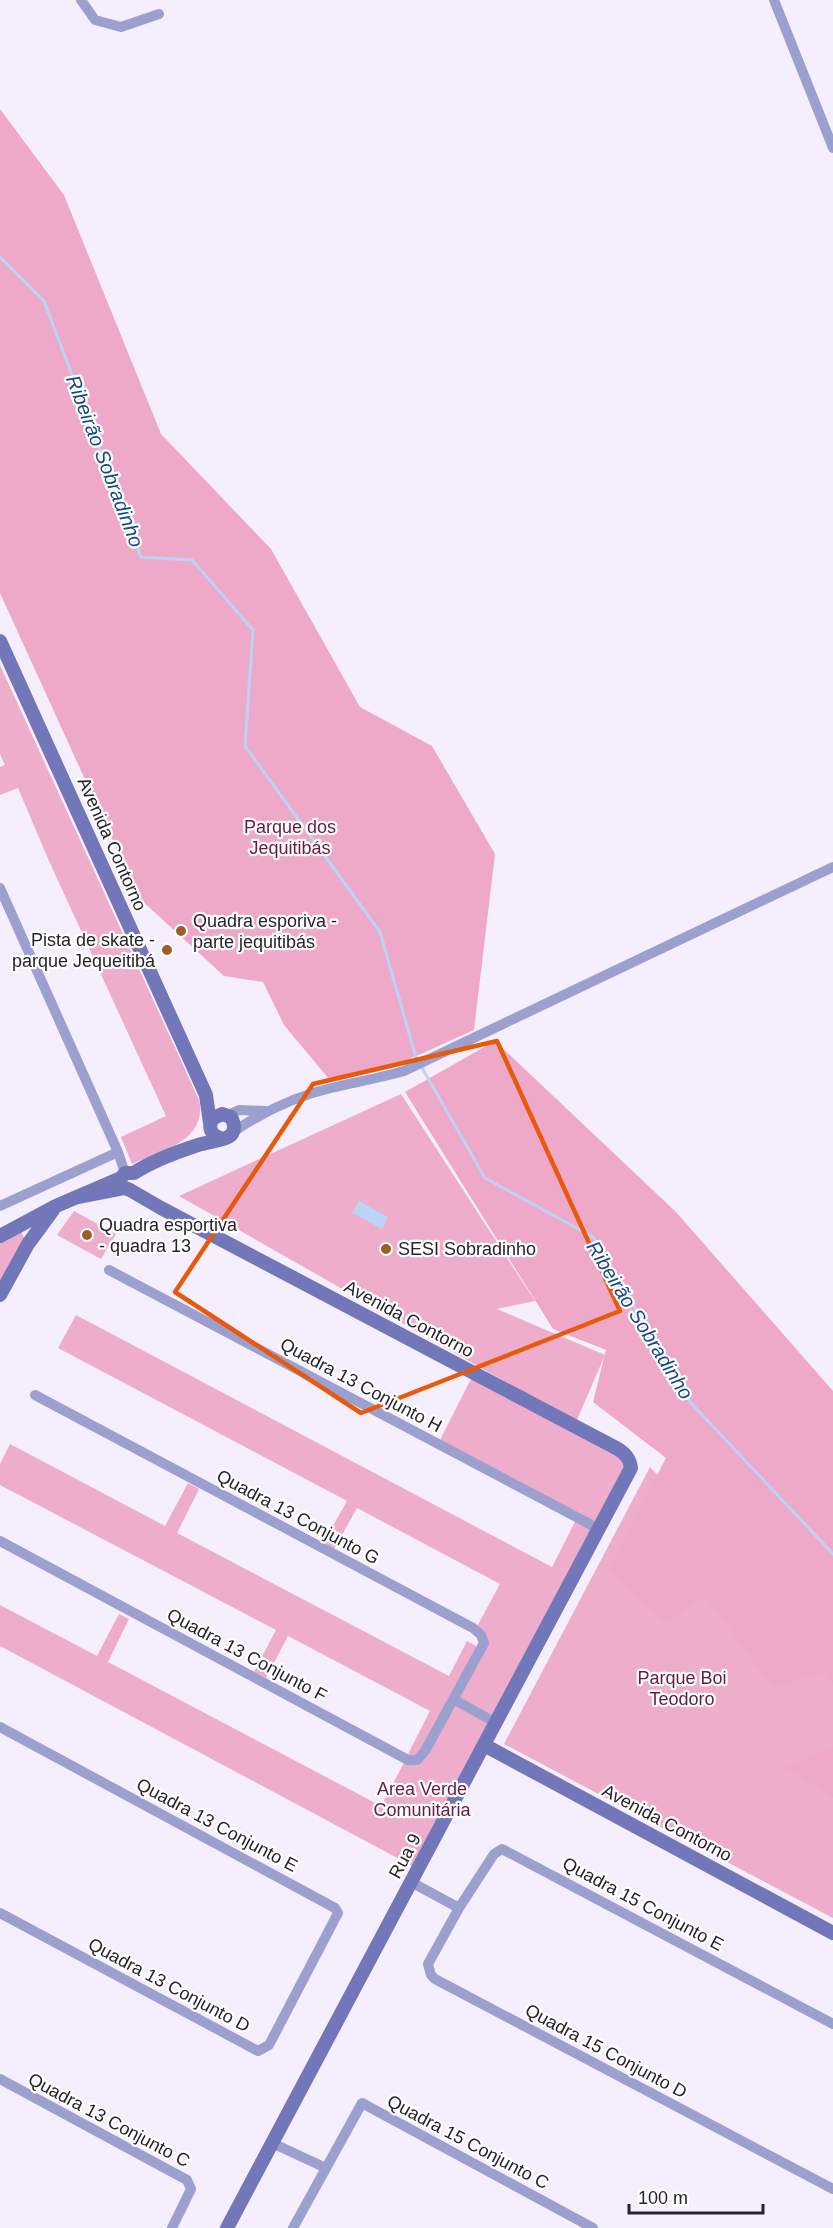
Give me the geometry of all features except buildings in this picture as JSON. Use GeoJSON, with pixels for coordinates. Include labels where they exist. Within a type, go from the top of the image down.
{"type":"FeatureCollection","features":[{"type":"Feature","properties":{"kind":"street"},"geometry":{"type":"LineString","coordinates":[[81,0],[95,20],[121,27],[159,14]]}},
{"type":"Feature","properties":{"kind":"street"},"geometry":{"type":"LineString","coordinates":[[774,0],[833,148]]}},
{"type":"Feature","properties":{"kind":"street","name":"Avenida Contorno"},"geometry":{"type":"LineString","coordinates":[[0,641],[206,1095],[210,1125]]}},
{"type":"Feature","properties":{"kind":"street"},"geometry":{"type":"LineString","coordinates":[[6,1232],[56,1206],[130,1181],[174,1154],[230,1133],[267,1111],[330,1088],[380,1079],[404,1071],[833,867]]}},
{"type":"Feature","properties":{"kind":"street"},"geometry":{"type":"LineString","coordinates":[[0,888],[130,1181]]}},
{"type":"Feature","properties":{"kind":"street","name":"Avenida Contorno"},"geometry":{"type":"LineString","coordinates":[[206,1095],[227,1115]]}},
{"type":"Feature","properties":{"kind":"street"},"geometry":{"type":"LineString","coordinates":[[195,1145],[214,1116],[227,1115],[239,1110],[267,1111]]}},
{"type":"Feature","properties":{"kind":"street"},"geometry":{"type":"LineString","coordinates":[[227,1115],[234,1124],[230,1133]]}},
{"type":"Feature","properties":{"kind":"street"},"geometry":{"type":"LineString","coordinates":[[210,1125],[213,1135],[230,1133]]}},
{"type":"Feature","properties":{"kind":"street"},"geometry":{"type":"LineString","coordinates":[[0,1206],[118,1152]]}},
{"type":"Feature","properties":{"kind":"street","name":"Avenida Contorno"},"geometry":{"type":"LineString","coordinates":[[130,1181],[160,1208],[618,1449],[631,1462],[631,1468]]}},
{"type":"Feature","properties":{"kind":"street"},"geometry":{"type":"LineString","coordinates":[[0,1295],[28,1244],[56,1206]]}},
{"type":"Feature","properties":{"kind":"street"},"geometry":{"type":"LineString","coordinates":[[6,1232],[21,1232],[28,1244]]}},
{"type":"Feature","properties":{"kind":"street","name":"Quadra 13 Conjunto H"},"geometry":{"type":"LineString","coordinates":[[109,1270],[599,1530]]}},
{"type":"Feature","properties":{"kind":"street","name":"Quadra 13 Conjunto G"},"geometry":{"type":"LineString","coordinates":[[35,1395],[475,1630],[481,1635],[484,1643],[454,1700]]}},
{"type":"Feature","properties":{"kind":"street","name":"Rua 9"},"geometry":{"type":"LineString","coordinates":[[227,2228],[631,1468]]}},
{"type":"Feature","properties":{"kind":"street","name":"Quadra 13 Conjunto F"},"geometry":{"type":"LineString","coordinates":[[0,1541],[408,1760],[417,1760],[425,1751],[454,1700]]}},
{"type":"Feature","properties":{"kind":"street"},"geometry":{"type":"LineString","coordinates":[[454,1700],[496,1723]]}},
{"type":"Feature","properties":{"kind":"street","name":"Quadra 13 Conjunto E"},"geometry":{"type":"LineString","coordinates":[[0,1726],[335,1908],[338,1913],[337,1917],[298,1992]]}},
{"type":"Feature","properties":{"kind":"street","name":"Avenida Contorno"},"geometry":{"type":"LineString","coordinates":[[484,1745],[833,1933]]}},
{"type":"Feature","properties":{"kind":"street","name":"Quadra 15 Conjunto E"},"geometry":{"type":"LineString","coordinates":[[459,1908],[494,1854],[498,1850],[505,1849],[833,2024]]}},
{"type":"Feature","properties":{"kind":"street"},"geometry":{"type":"LineString","coordinates":[[411,1882],[459,1908]]}},
{"type":"Feature","properties":{"kind":"street","name":"Quadra 15 Conjunto D"},"geometry":{"type":"LineString","coordinates":[[459,1908],[430,1959],[429,1970],[435,1979],[833,2189]]}},
{"type":"Feature","properties":{"kind":"street","name":"Quadra 13 Conjunto D"},"geometry":{"type":"LineString","coordinates":[[0,1913],[258,2051],[269,2045],[298,1992]]}},
{"type":"Feature","properties":{"kind":"street","name":"Quadra 13 Conjunto C"},"geometry":{"type":"LineString","coordinates":[[0,2079],[187,2180],[191,2189],[172,2228]]}},
{"type":"Feature","properties":{"kind":"street","name":"Quadra 15 Conjunto C"},"geometry":{"type":"LineString","coordinates":[[326,2169],[362,2103],[593,2228]]}},
{"type":"Feature","properties":{"kind":"street"},"geometry":{"type":"LineString","coordinates":[[272,2143],[326,2169],[292,2228]]}},
{"type":"Feature","properties":{"kind":"highlighted area"},"geometry":{"type":"Polygon","coordinates":[[[497,1041],[620,1311],[361,1413],[175,1292],[313,1084],[497,1041]]]}},
{"type":"Feature","properties":{"kind":"green space","name":"Parque dos Jequitibás"},"geometry":{"type":"Polygon","coordinates":[[[0,109],[64,195],[161,434],[271,549],[360,707],[432,746],[495,854],[474,1030],[394,1066],[329,1079],[284,1025],[263,982],[224,976],[139,898],[0,593],[0,109]]]}},
{"type":"Feature","properties":{"kind":"green space"},"geometry":{"type":"Polygon","coordinates":[[[0,665],[199,1100],[200,1114],[189,1135],[168,1149],[132,1164],[121,1137],[166,1116],[18,788],[0,795],[0,767],[5,765],[0,754],[0,665]]]}},
{"type":"Feature","properties":{"kind":"green space"},"geometry":{"type":"Polygon","coordinates":[[[495,1041],[676,1212],[833,1391],[833,1686],[824,1672],[773,1688],[706,1597],[665,1623],[608,1570],[666,1458],[593,1402],[606,1350],[553,1329],[405,1092],[495,1041]]]}},
{"type":"Feature","properties":{"kind":"green space","name":"SESI Sobradinho"},"geometry":{"type":"Polygon","coordinates":[[[401,1094],[535,1301],[497,1309],[605,1355],[576,1422],[179,1196],[401,1094]]]}},
{"type":"Feature","properties":{"kind":"green space","name":"Quadra esportiva - quadra 13"},"geometry":{"type":"Polygon","coordinates":[[[74,1211],[116,1234],[101,1259],[57,1235],[74,1211]]]}},
{"type":"Feature","properties":{"kind":"green space"},"geometry":{"type":"Polygon","coordinates":[[[21,1232],[28,1244],[0,1295],[0,1236],[21,1232]]]}},
{"type":"Feature","properties":{"kind":"green space","name":"Area Verde Comunitária"},"geometry":{"type":"Polygon","coordinates":[[[76,1315],[552,1567],[577,1518],[438,1444],[474,1373],[631,1462],[418,1869],[0,1646],[0,1605],[97,1656],[119,1614],[129,1619],[108,1662],[381,1806],[406,1759],[416,1759],[408,1754],[430,1711],[288,1636],[266,1678],[254,1672],[276,1630],[0,1485],[0,1464],[10,1444],[165,1526],[188,1483],[199,1489],[177,1533],[449,1676],[467,1641],[481,1649],[475,1630],[500,1584],[357,1508],[332,1553],[321,1547],[347,1501],[58,1348],[76,1315]]]}},
{"type":"Feature","properties":{"kind":"green space","name":"Parque Boi Teodoro"},"geometry":{"type":"Polygon","coordinates":[[[650,1467],[833,1658],[833,1918],[504,1744],[650,1467]]]}},
{"type":"Feature","properties":{"kind":"green space"},"geometry":{"type":"Polygon","coordinates":[[[833,1748],[833,1798],[785,1767],[833,1748]]]}},
{"type":"Feature","properties":{"kind":"water"},"geometry":{"type":"Polygon","coordinates":[[[359,1201],[388,1217],[382,1229],[352,1213],[359,1201]]]}},
{"type":"Feature","properties":{"kind":"waterway","name":"Ribeirão Sobradinho"},"geometry":{"type":"LineString","coordinates":[[0,257],[44,301],[141,557],[192,560],[253,630],[245,746],[380,932],[417,1061]]}},
{"type":"Feature","properties":{"kind":"waterway","name":"Ribeirão Sobradinho"},"geometry":{"type":"LineString","coordinates":[[421,1066],[485,1178],[593,1237],[691,1403],[833,1554]]}},
{"type":"Feature","properties":{"kind":"place","name":"Quadra esporiva - parte jequitibás"},"geometry":{"type":"Point","coordinates":[181,931]}},
{"type":"Feature","properties":{"kind":"place","name":"Pista de skate - parque Jequeitibá"},"geometry":{"type":"Point","coordinates":[167,950]}},
{"type":"Feature","properties":{"kind":"place","name":"Quadra esportiva - quadra 13"},"geometry":{"type":"Point","coordinates":[87,1235]}},
{"type":"Feature","properties":{"kind":"place","name":"SESI Sobradinho"},"geometry":{"type":"Point","coordinates":[386,1249]}}]}
